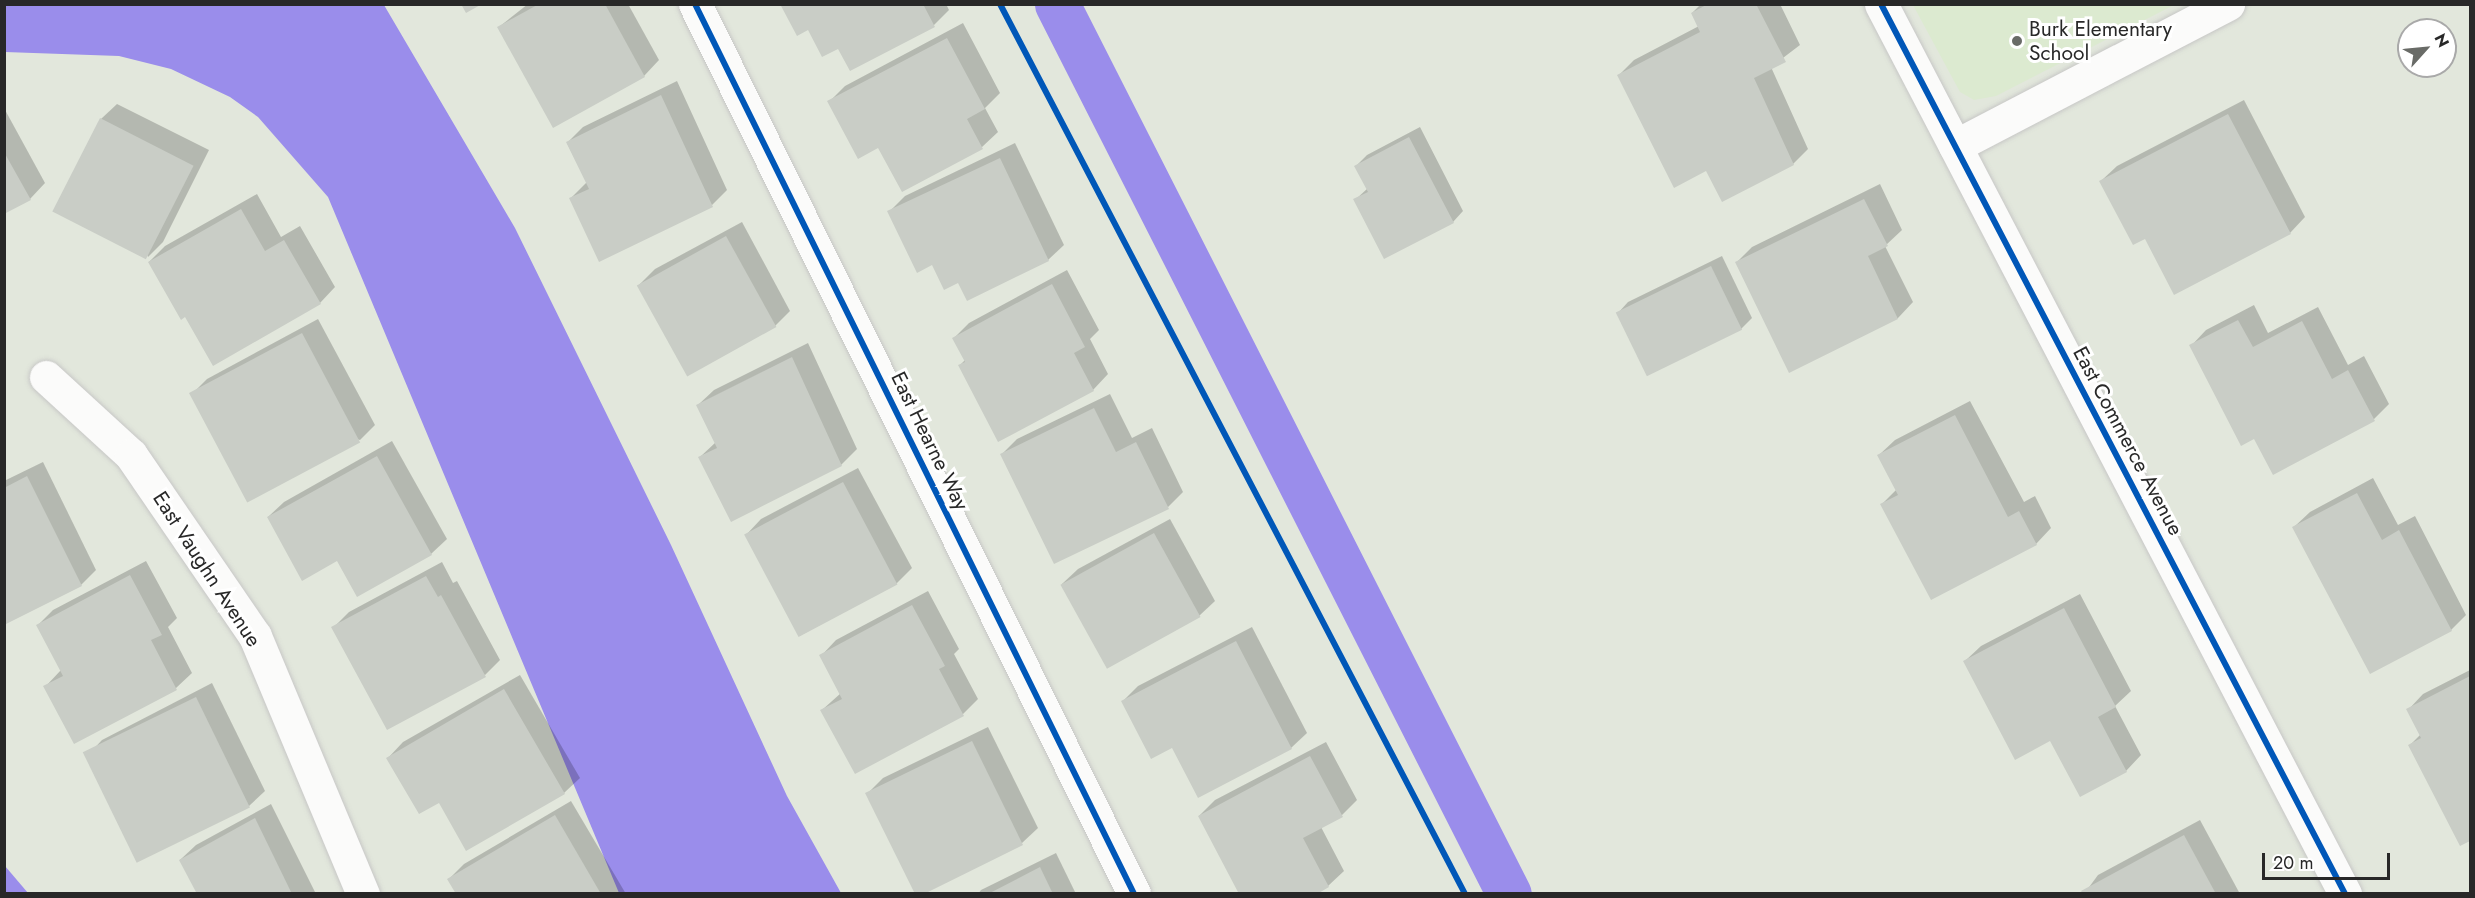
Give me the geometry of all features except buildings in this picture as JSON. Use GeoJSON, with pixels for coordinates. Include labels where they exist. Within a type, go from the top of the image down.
{"type":"FeatureCollection","features":[{"type":"Feature","properties":{"kind":"street","name":"East Hearne Way"},"geometry":{"type":"LineString","coordinates":[[695,4],[1134,894]]}},
{"type":"Feature","properties":{"kind":"street","name":"East Commerce Avenue"},"geometry":{"type":"LineString","coordinates":[[1881,4],[2345,894]]}},
{"type":"Feature","properties":{"kind":"street"},"geometry":{"type":"LineString","coordinates":[[1955,146],[2228,4]]}},
{"type":"Feature","properties":{"kind":"street","name":"East Vaughn Avenue"},"geometry":{"type":"LineString","coordinates":[[46,377],[131,455],[255,636],[363,894]]}},
{"type":"Feature","properties":{"kind":"shaded area"},"geometry":{"type":"Polygon","coordinates":[[[4,5],[384,5],[515,228],[671,545],[787,796],[841,893],[619,893],[328,197],[258,117],[230,97],[171,69],[119,56],[5,52],[4,5]]]}},
{"type":"Feature","properties":{"kind":"shaded area","name":"Burk Elementary School"},"geometry":{"type":"Polygon","coordinates":[[[1913,5],[2174,5],[1996,96],[1974,100],[1960,92],[1913,5]]]}},
{"type":"Feature","properties":{"kind":"shaded area"},"geometry":{"type":"Polygon","coordinates":[[[5,866],[28,893],[5,893],[5,866]]]}},
{"type":"Feature","properties":{"kind":"waterway"},"geometry":{"type":"LineString","coordinates":[[1057,4],[1509,894]]}},
{"type":"Feature","properties":{"kind":"cycle path"},"geometry":{"type":"LineString","coordinates":[[695,4],[1134,894]]}},
{"type":"Feature","properties":{"kind":"cycle path"},"geometry":{"type":"LineString","coordinates":[[1000,4],[1465,894]]}},
{"type":"Feature","properties":{"kind":"cycle path"},"geometry":{"type":"LineString","coordinates":[[1881,4],[2345,894]]}},
{"type":"Feature","properties":{"kind":"place","name":"Burk Elementary School"},"geometry":{"type":"Point","coordinates":[2017,41]}}]}
